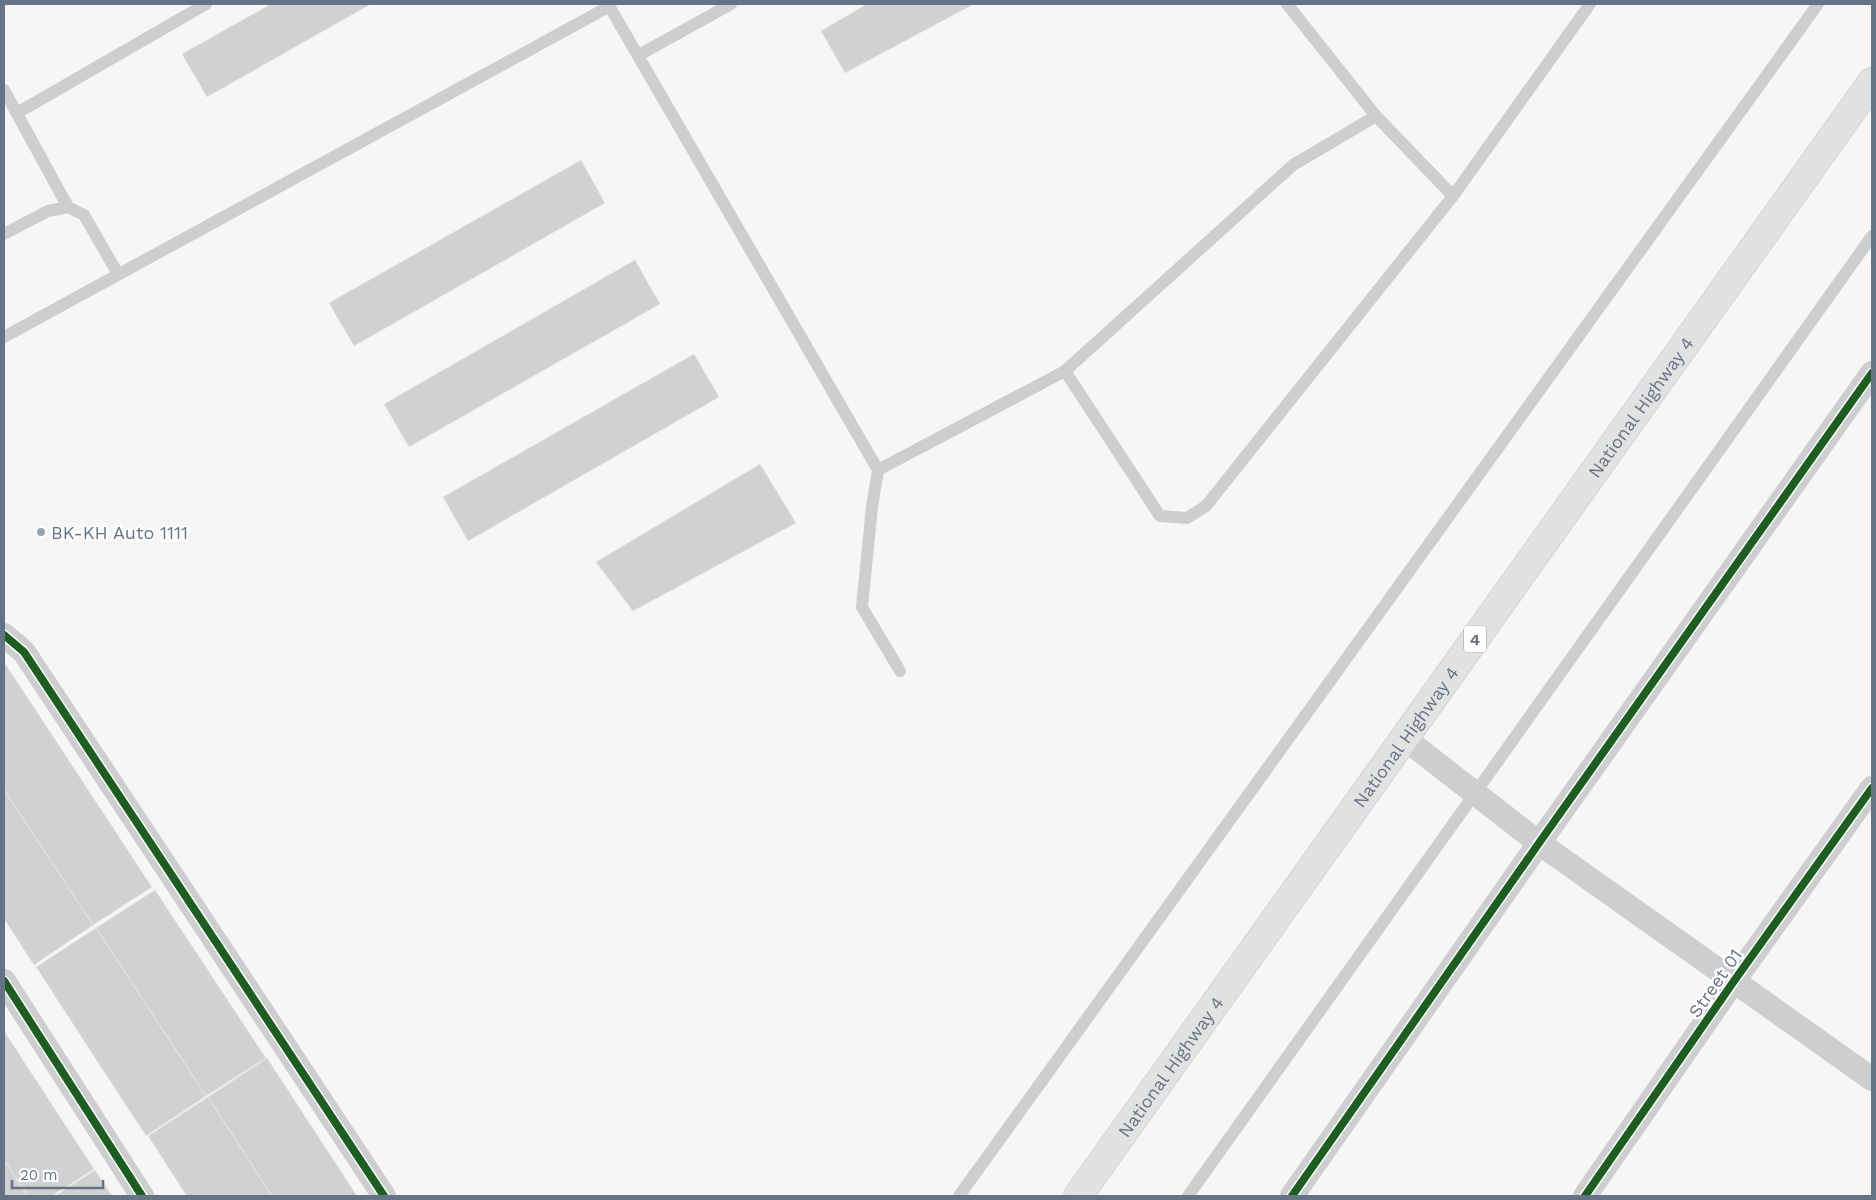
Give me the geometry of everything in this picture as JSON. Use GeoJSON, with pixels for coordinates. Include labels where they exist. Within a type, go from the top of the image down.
{"type":"FeatureCollection","features":[{"type":"Feature","properties":{"kind":"highway","name":"National Highway 4"},"geometry":{"type":"LineString","coordinates":[[1078,1196],[1872,82]]}},
{"type":"Feature","properties":{"kind":"street"},"geometry":{"type":"LineString","coordinates":[[1292,1196],[1872,373]]}},
{"type":"Feature","properties":{"kind":"street"},"geometry":{"type":"LineString","coordinates":[[4,635],[24,652],[384,1196]]}},
{"type":"Feature","properties":{"kind":"street"},"geometry":{"type":"LineString","coordinates":[[1404,738],[1539,843],[1872,1079]]}},
{"type":"Feature","properties":{"kind":"street","name":"Street 01"},"geometry":{"type":"LineString","coordinates":[[1585,1196],[1872,788]]}},
{"type":"Feature","properties":{"kind":"street"},"geometry":{"type":"LineString","coordinates":[[4,981],[142,1196]]}},
{"type":"Feature","properties":{"kind":"lane"},"geometry":{"type":"LineString","coordinates":[[16,113],[206,4]]}},
{"type":"Feature","properties":{"kind":"lane"},"geometry":{"type":"LineString","coordinates":[[639,55],[731,4]]}},
{"type":"Feature","properties":{"kind":"lane"},"geometry":{"type":"LineString","coordinates":[[1287,4],[1376,116],[1453,196]]}},
{"type":"Feature","properties":{"kind":"lane"},"geometry":{"type":"LineString","coordinates":[[1065,370],[1160,516],[1187,518],[1206,506],[1453,196],[1590,4]]}},
{"type":"Feature","properties":{"kind":"lane"},"geometry":{"type":"LineString","coordinates":[[959,1196],[1818,4]]}},
{"type":"Feature","properties":{"kind":"lane"},"geometry":{"type":"LineString","coordinates":[[4,336],[609,5],[878,470],[872,507],[862,607],[900,671]]}},
{"type":"Feature","properties":{"kind":"lane"},"geometry":{"type":"LineString","coordinates":[[4,90],[68,206],[84,215],[118,274]]}},
{"type":"Feature","properties":{"kind":"lane"},"geometry":{"type":"LineString","coordinates":[[878,470],[1065,370],[1293,164],[1376,116]]}},
{"type":"Feature","properties":{"kind":"lane"},"geometry":{"type":"LineString","coordinates":[[4,234],[48,211],[68,206]]}},
{"type":"Feature","properties":{"kind":"lane"},"geometry":{"type":"LineString","coordinates":[[1188,1196],[1872,236]]}},
{"type":"Feature","properties":{"kind":"building"},"geometry":{"type":"Polygon","coordinates":[[[271,4],[371,4],[207,97],[182,54],[271,4]]]}},
{"type":"Feature","properties":{"kind":"building"},"geometry":{"type":"Polygon","coordinates":[[[867,4],[974,4],[845,73],[821,31],[867,4]]]}},
{"type":"Feature","properties":{"kind":"building"},"geometry":{"type":"Polygon","coordinates":[[[581,160],[605,203],[354,346],[329,303],[581,160]]]}},
{"type":"Feature","properties":{"kind":"building"},"geometry":{"type":"Polygon","coordinates":[[[635,260],[660,304],[409,447],[384,404],[635,260]]]}},
{"type":"Feature","properties":{"kind":"building"},"geometry":{"type":"Polygon","coordinates":[[[694,354],[719,397],[468,541],[443,497],[694,354]]]}},
{"type":"Feature","properties":{"kind":"building"},"geometry":{"type":"Polygon","coordinates":[[[760,464],[796,523],[633,611],[596,562],[760,464]]]}},
{"type":"Feature","properties":{"kind":"building"},"geometry":{"type":"Polygon","coordinates":[[[4,662],[152,887],[93,925],[4,790],[4,662]]]}},
{"type":"Feature","properties":{"kind":"building"},"geometry":{"type":"Polygon","coordinates":[[[4,790],[93,925],[34,965],[4,919],[4,790]]]}},
{"type":"Feature","properties":{"kind":"building"},"geometry":{"type":"Polygon","coordinates":[[[155,890],[266,1058],[206,1096],[96,928],[155,890]]]}},
{"type":"Feature","properties":{"kind":"building"},"geometry":{"type":"Polygon","coordinates":[[[96,928],[206,1096],[146,1136],[36,967],[96,928]]]}},
{"type":"Feature","properties":{"kind":"building"},"geometry":{"type":"Polygon","coordinates":[[[4,1031],[94,1169],[52,1196],[28,1196],[4,1160],[4,1031]]]}},
{"type":"Feature","properties":{"kind":"building"},"geometry":{"type":"Polygon","coordinates":[[[267,1058],[357,1196],[272,1196],[208,1097],[267,1058]]]}},
{"type":"Feature","properties":{"kind":"building"},"geometry":{"type":"Polygon","coordinates":[[[208,1097],[272,1196],[187,1196],[148,1136],[208,1097]]]}},
{"type":"Feature","properties":{"kind":"building"},"geometry":{"type":"Polygon","coordinates":[[[4,1160],[28,1196],[4,1196],[4,1160]]]}},
{"type":"Feature","properties":{"kind":"building"},"geometry":{"type":"Polygon","coordinates":[[[95,1170],[112,1196],[55,1196],[95,1170]]]}},
{"type":"Feature","properties":{"kind":"cycle path"},"geometry":{"type":"LineString","coordinates":[[1292,1196],[1872,373]]}},
{"type":"Feature","properties":{"kind":"cycle path"},"geometry":{"type":"LineString","coordinates":[[4,635],[24,652],[384,1196]]}},
{"type":"Feature","properties":{"kind":"cycle path"},"geometry":{"type":"LineString","coordinates":[[1585,1196],[1734,981],[1872,788]]}},
{"type":"Feature","properties":{"kind":"cycle path"},"geometry":{"type":"LineString","coordinates":[[4,981],[142,1196]]}},
{"type":"Feature","properties":{"kind":"place","name":"BK-KH Auto 1111"},"geometry":{"type":"Point","coordinates":[41,532]}}]}
